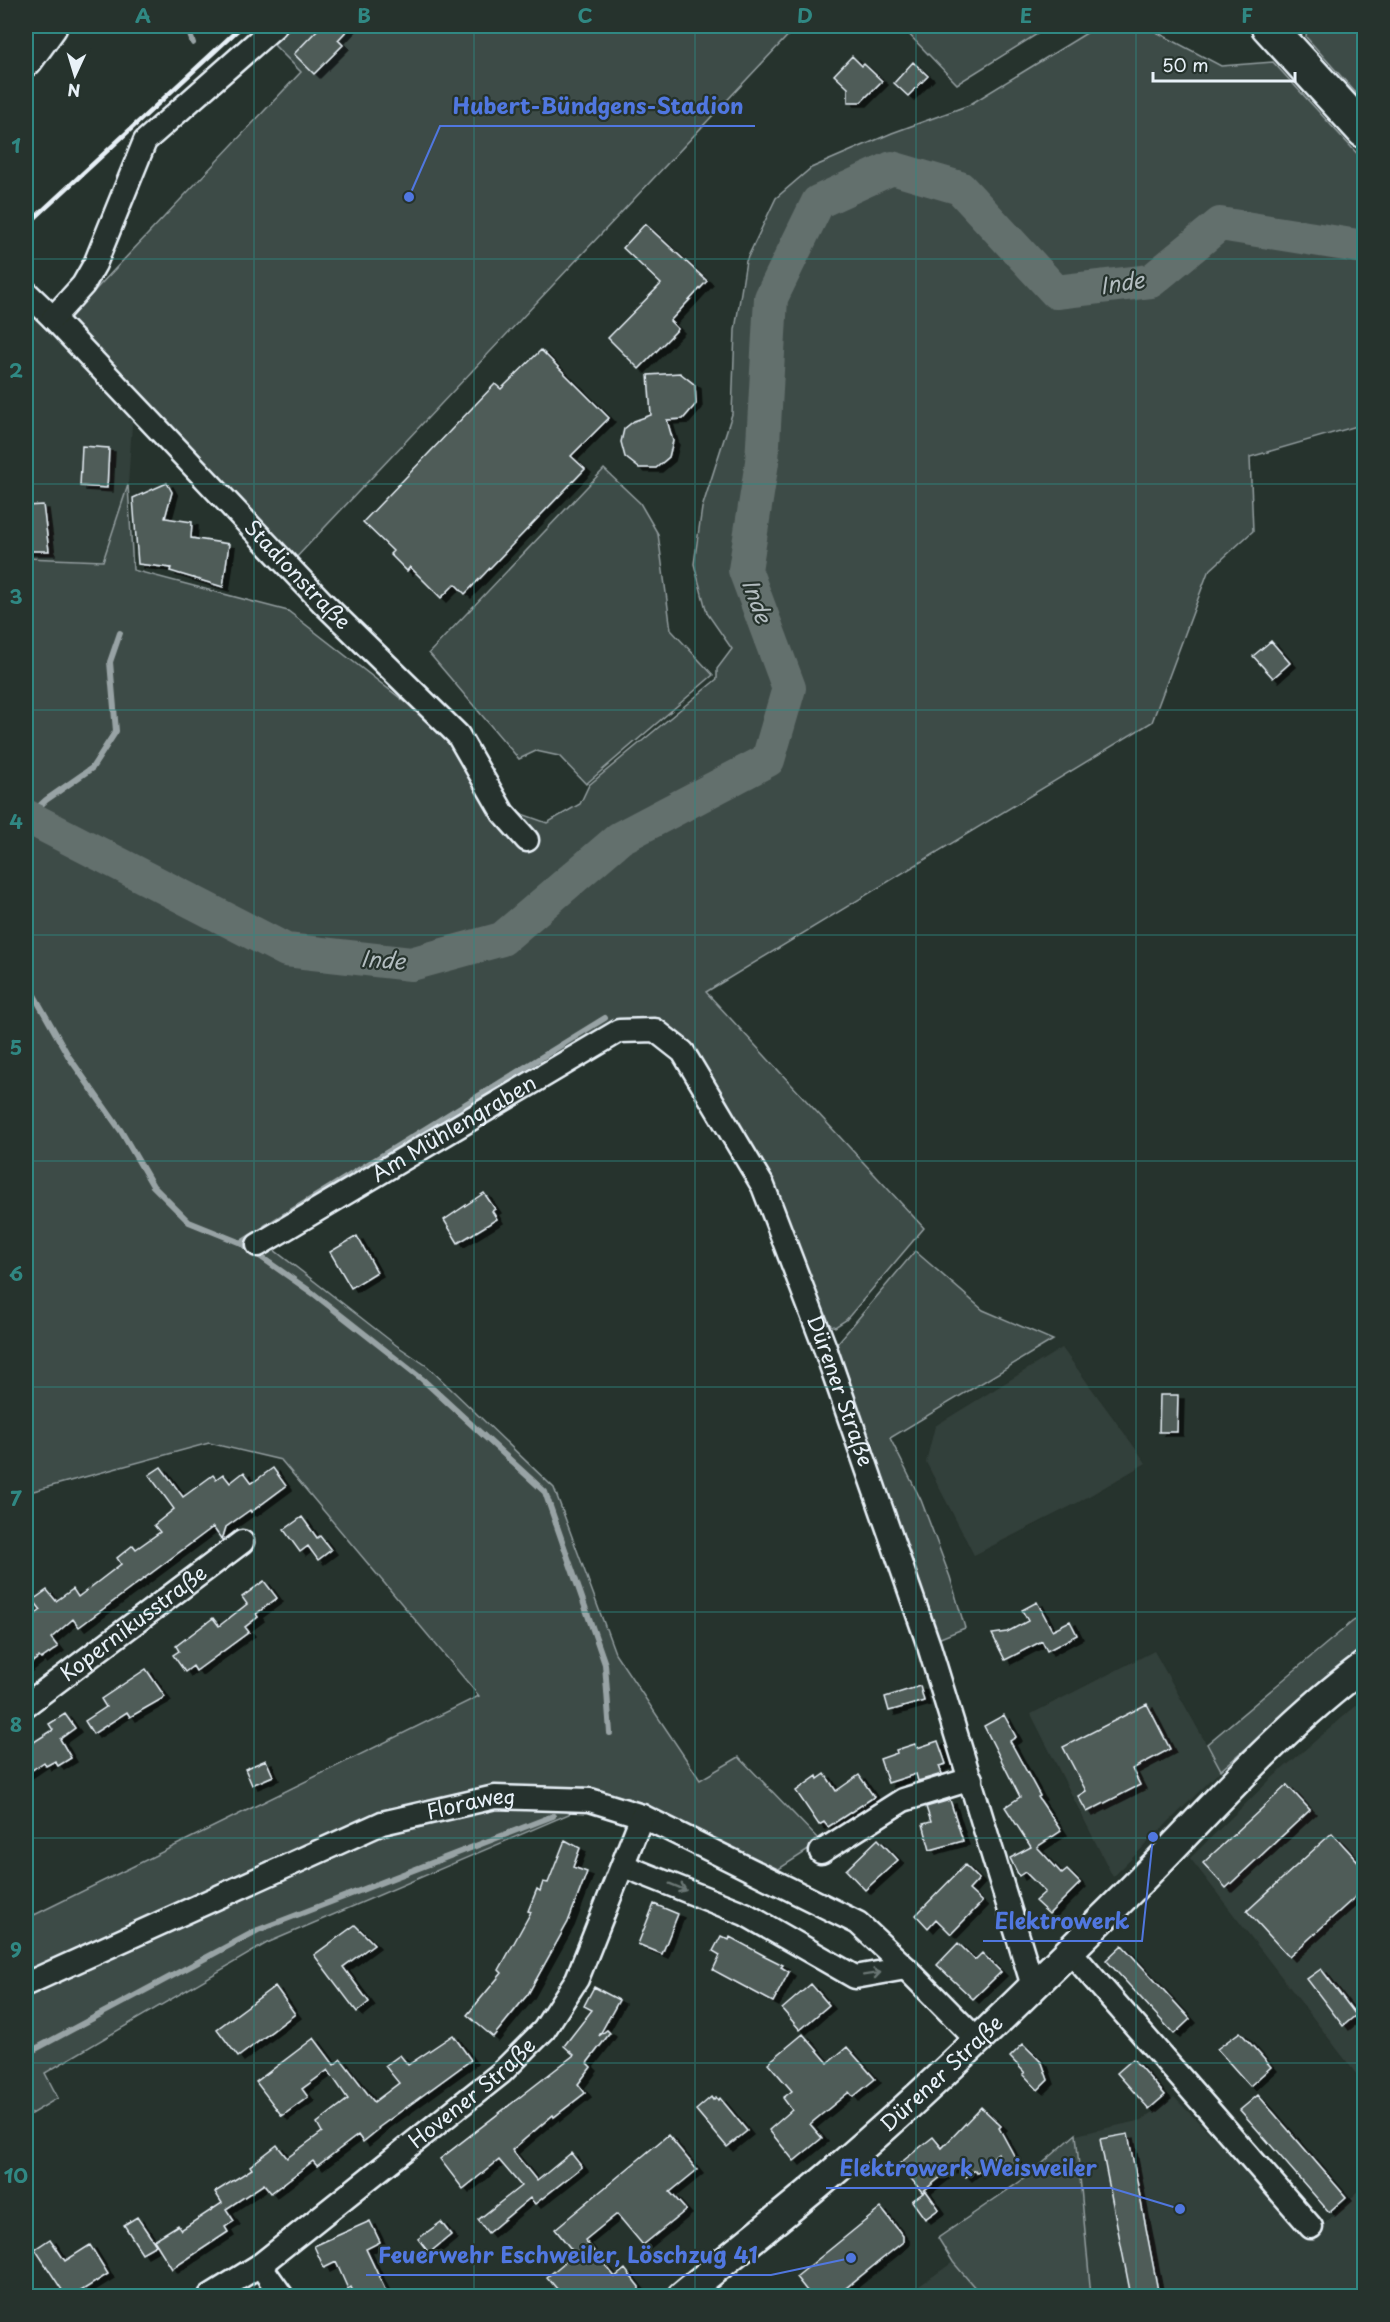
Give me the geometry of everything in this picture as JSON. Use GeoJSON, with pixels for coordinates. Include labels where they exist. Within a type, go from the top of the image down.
{"type":"FeatureCollection","features":[{"type":"Feature","properties":{"kind":"main road"},"geometry":{"type":"LineString","coordinates":[[26,59],[50,26]]}},
{"type":"Feature","properties":{"kind":"main road"},"geometry":{"type":"LineString","coordinates":[[1268,26],[1365,131]]}},
{"type":"Feature","properties":{"kind":"street"},"geometry":{"type":"LineString","coordinates":[[53,318],[83,285],[95,264],[122,194],[146,141],[275,26]]}},
{"type":"Feature","properties":{"kind":"street","name":"Stadionstraße"},"geometry":{"type":"LineString","coordinates":[[26,292],[324,603],[459,735],[503,813],[527,840]]}},
{"type":"Feature","properties":{"kind":"street","name":"Am Mühlengraben"},"geometry":{"type":"LineString","coordinates":[[258,1245],[619,1031],[655,1030]]}},
{"type":"Feature","properties":{"kind":"street","name":"Dürener Straße"},"geometry":{"type":"LineString","coordinates":[[655,1030],[683,1052],[763,1186],[825,1348],[929,1646],[1034,1986]]}},
{"type":"Feature","properties":{"kind":"street","name":"Kopernikusstraße"},"geometry":{"type":"LineString","coordinates":[[26,1705],[242,1542]]}},
{"type":"Feature","properties":{"kind":"street","name":"Dürener Straße"},"geometry":{"type":"LineString","coordinates":[[682,2296],[837,2169],[977,2040],[1119,1902],[1285,1734],[1340,1684],[1365,1666]]}},
{"type":"Feature","properties":{"kind":"street"},"geometry":{"type":"LineString","coordinates":[[821,1852],[903,1800],[971,1779]]}},
{"type":"Feature","properties":{"kind":"street","name":"Floraweg"},"geometry":{"type":"LineString","coordinates":[[26,1984],[382,1823],[495,1797],[591,1800],[642,1816],[858,1923],[977,2040]]}},
{"type":"Feature","properties":{"kind":"street","name":"Hovener Straße"},"geometry":{"type":"LineString","coordinates":[[210,2296],[260,2265],[501,2073],[544,2030],[577,1979],[624,1866],[642,1816]]}},
{"type":"Feature","properties":{"kind":"street"},"geometry":{"type":"LineString","coordinates":[[624,1866],[745,1914],[855,1977],[906,1968]]}},
{"type":"Feature","properties":{"kind":"street"},"geometry":{"type":"LineString","coordinates":[[1069,1950],[1311,2227]]}},
{"type":"Feature","properties":{"kind":"street"},"geometry":{"type":"LineString","coordinates":[[260,2265],[282,2296]]}},
{"type":"Feature","properties":{"kind":"shaded area"},"geometry":{"type":"Polygon","coordinates":[[[293,26],[797,26],[294,560],[64,323],[301,72],[272,43],[293,26]]]}},
{"type":"Feature","properties":{"kind":"shaded area"},"geometry":{"type":"Polygon","coordinates":[[[901,26],[1050,26],[957,84],[901,26]]]}},
{"type":"Feature","properties":{"kind":"shaded area"},"geometry":{"type":"Polygon","coordinates":[[[1098,26],[1145,26],[1221,66],[1273,62],[1364,161],[1364,424],[1250,457],[1253,531],[1208,572],[1152,722],[706,992],[924,1228],[846,1320],[835,1327],[819,1320],[685,1049],[618,1026],[269,1246],[396,1345],[427,1366],[554,1488],[615,1653],[700,1780],[739,1757],[821,1842],[771,1874],[649,1810],[584,1787],[569,1814],[267,1943],[45,2073],[58,2098],[26,2117],[26,1919],[479,1696],[281,1460],[209,1443],[26,1493],[26,558],[103,561],[128,485],[133,570],[288,611],[454,740],[502,824],[522,814],[547,823],[580,804],[589,785],[717,679],[717,669],[732,649],[707,613],[694,564],[702,508],[732,414],[735,330],[746,261],[776,198],[811,168],[892,133],[969,105],[1098,26]]]}},
{"type":"Feature","properties":{"kind":"shaded area"},"geometry":{"type":"Polygon","coordinates":[[[1307,26],[1364,26],[1364,102],[1306,37],[1307,26]]]}},
{"type":"Feature","properties":{"kind":"shaded area"},"geometry":{"type":"Polygon","coordinates":[[[26,311],[133,410],[128,485],[103,561],[26,558],[26,311]]]}},
{"type":"Feature","properties":{"kind":"shaded area"},"geometry":{"type":"Polygon","coordinates":[[[604,469],[640,503],[658,534],[671,630],[713,675],[586,784],[559,756],[536,751],[519,759],[429,653],[604,469]]]}},
{"type":"Feature","properties":{"kind":"shaded area"},"geometry":{"type":"Polygon","coordinates":[[[915,1251],[983,1310],[1053,1340],[890,1438],[921,1500],[950,1577],[965,1628],[933,1641],[831,1351],[915,1251]]]}},
{"type":"Feature","properties":{"kind":"shaded area"},"geometry":{"type":"Polygon","coordinates":[[[1062,1348],[1146,1463],[1077,1503],[974,1555],[926,1462],[935,1426],[1062,1348]]]}},
{"type":"Feature","properties":{"kind":"shaded area"},"geometry":{"type":"Polygon","coordinates":[[[1364,1614],[1364,1647],[1221,1770],[1207,1744],[1364,1614]]]}},
{"type":"Feature","properties":{"kind":"shaded area"},"geometry":{"type":"Polygon","coordinates":[[[1154,1651],[1221,1770],[1113,1877],[1031,1714],[1154,1651]]]}},
{"type":"Feature","properties":{"kind":"shaded area"},"geometry":{"type":"Polygon","coordinates":[[[1364,1699],[1364,2084],[1190,1858],[1272,1778],[1364,1699]]]}},
{"type":"Feature","properties":{"kind":"shaded area"},"geometry":{"type":"Polygon","coordinates":[[[1174,2097],[1228,2152],[1301,2236],[1316,2232],[1364,2186],[1364,2296],[1091,2296],[1076,2135],[1142,2120],[1174,2097]]]}},
{"type":"Feature","properties":{"kind":"shaded area"},"geometry":{"type":"Polygon","coordinates":[[[1076,2134],[1091,2296],[982,2296],[953,2262],[938,2238],[1028,2176],[1076,2134]]]}},
{"type":"Feature","properties":{"kind":"shaded area"},"geometry":{"type":"Polygon","coordinates":[[[953,2262],[982,2296],[905,2296],[953,2262]]]}},
{"type":"Feature","properties":{"kind":"building"},"geometry":{"type":"Polygon","coordinates":[[[321,26],[351,26],[338,40],[343,45],[314,74],[294,54],[321,26]]]}},
{"type":"Feature","properties":{"kind":"building"},"geometry":{"type":"Polygon","coordinates":[[[852,56],[882,81],[861,102],[848,102],[848,88],[834,75],[852,56]]]}},
{"type":"Feature","properties":{"kind":"building"},"geometry":{"type":"Polygon","coordinates":[[[913,62],[928,76],[908,96],[894,83],[913,62]]]}},
{"type":"Feature","properties":{"kind":"building"},"geometry":{"type":"Polygon","coordinates":[[[645,224],[707,281],[670,321],[678,329],[639,369],[608,338],[661,284],[623,248],[645,224]]]}},
{"type":"Feature","properties":{"kind":"building"},"geometry":{"type":"Polygon","coordinates":[[[541,350],[609,418],[571,456],[585,469],[465,594],[455,584],[441,598],[410,567],[407,571],[390,554],[393,551],[363,522],[495,384],[501,389],[541,350]]]}},
{"type":"Feature","properties":{"kind":"building"},"geometry":{"type":"Polygon","coordinates":[[[680,373],[695,385],[696,404],[683,419],[667,420],[673,441],[669,457],[656,468],[639,468],[625,457],[621,442],[624,429],[634,421],[651,415],[648,375],[680,373]]]}},
{"type":"Feature","properties":{"kind":"building"},"geometry":{"type":"Polygon","coordinates":[[[82,446],[109,448],[107,488],[80,486],[82,446]]]}},
{"type":"Feature","properties":{"kind":"building"},"geometry":{"type":"Polygon","coordinates":[[[167,483],[172,492],[165,518],[192,522],[191,538],[229,544],[223,587],[170,571],[171,568],[138,564],[133,498],[167,483]]]}},
{"type":"Feature","properties":{"kind":"building"},"geometry":{"type":"Polygon","coordinates":[[[43,505],[49,551],[26,551],[26,506],[43,505]]]}},
{"type":"Feature","properties":{"kind":"building"},"geometry":{"type":"Polygon","coordinates":[[[1271,641],[1290,663],[1273,678],[1253,656],[1271,641]]]}},
{"type":"Feature","properties":{"kind":"building"},"geometry":{"type":"Polygon","coordinates":[[[484,1193],[495,1209],[492,1211],[497,1219],[458,1243],[444,1220],[484,1193]]]}},
{"type":"Feature","properties":{"kind":"building"},"geometry":{"type":"Polygon","coordinates":[[[357,1236],[377,1272],[351,1288],[330,1252],[357,1236]]]}},
{"type":"Feature","properties":{"kind":"building"},"geometry":{"type":"Polygon","coordinates":[[[1160,1395],[1178,1395],[1177,1432],[1159,1432],[1160,1395]]]}},
{"type":"Feature","properties":{"kind":"building"},"geometry":{"type":"Polygon","coordinates":[[[161,1467],[183,1497],[213,1475],[216,1479],[223,1474],[230,1483],[244,1472],[252,1483],[273,1468],[286,1486],[226,1527],[222,1540],[213,1527],[79,1627],[73,1619],[51,1638],[58,1647],[26,1667],[26,1622],[41,1610],[33,1600],[47,1590],[56,1601],[73,1589],[78,1597],[121,1564],[117,1558],[133,1545],[136,1549],[160,1532],[154,1525],[174,1509],[149,1475],[161,1467]]]}},
{"type":"Feature","properties":{"kind":"building"},"geometry":{"type":"Polygon","coordinates":[[[302,1517],[317,1538],[320,1536],[331,1550],[318,1560],[308,1546],[300,1552],[284,1530],[302,1517]]]}},
{"type":"Feature","properties":{"kind":"building"},"geometry":{"type":"Polygon","coordinates":[[[264,1581],[277,1598],[256,1614],[258,1617],[245,1627],[249,1632],[196,1671],[193,1666],[185,1672],[173,1655],[179,1651],[176,1646],[213,1618],[219,1626],[247,1604],[242,1597],[264,1581]]]}},
{"type":"Feature","properties":{"kind":"building"},"geometry":{"type":"Polygon","coordinates":[[[1037,1602],[1052,1630],[1070,1621],[1077,1635],[1047,1651],[1042,1641],[1005,1660],[992,1634],[1007,1632],[1028,1621],[1022,1610],[1037,1602]]]}},
{"type":"Feature","properties":{"kind":"building"},"geometry":{"type":"Polygon","coordinates":[[[146,1669],[165,1697],[130,1717],[127,1712],[93,1734],[85,1721],[106,1707],[101,1699],[146,1669]]]}},
{"type":"Feature","properties":{"kind":"building"},"geometry":{"type":"Polygon","coordinates":[[[920,1686],[924,1701],[889,1711],[885,1697],[920,1686]]]}},
{"type":"Feature","properties":{"kind":"building"},"geometry":{"type":"Polygon","coordinates":[[[1147,1704],[1170,1749],[1132,1769],[1140,1785],[1087,1812],[1078,1796],[1086,1791],[1063,1747],[1147,1704]]]}},
{"type":"Feature","properties":{"kind":"building"},"geometry":{"type":"Polygon","coordinates":[[[65,1714],[75,1728],[60,1739],[71,1758],[58,1766],[55,1761],[46,1766],[44,1762],[26,1774],[26,1747],[53,1730],[49,1724],[65,1714]]]}},
{"type":"Feature","properties":{"kind":"building"},"geometry":{"type":"Polygon","coordinates":[[[1004,1715],[1016,1737],[1010,1741],[1040,1796],[1038,1797],[1061,1831],[1037,1847],[1062,1874],[1067,1870],[1080,1883],[1049,1914],[1035,1901],[1045,1892],[1025,1872],[1019,1876],[1010,1858],[1031,1847],[1005,1807],[1020,1797],[984,1726],[1004,1715]]]}},
{"type":"Feature","properties":{"kind":"building"},"geometry":{"type":"Polygon","coordinates":[[[938,1741],[946,1764],[939,1766],[942,1774],[918,1781],[916,1774],[888,1783],[880,1759],[897,1753],[896,1750],[915,1744],[917,1748],[938,1741]]]}},
{"type":"Feature","properties":{"kind":"building"},"geometry":{"type":"Polygon","coordinates":[[[266,1760],[273,1776],[252,1785],[245,1769],[266,1760]]]}},
{"type":"Feature","properties":{"kind":"building"},"geometry":{"type":"Polygon","coordinates":[[[825,1774],[836,1791],[859,1775],[874,1797],[828,1827],[824,1822],[819,1825],[796,1791],[817,1776],[818,1779],[825,1774]]]}},
{"type":"Feature","properties":{"kind":"building"},"geometry":{"type":"Polygon","coordinates":[[[1287,1785],[1310,1810],[1226,1888],[1203,1863],[1287,1785]]]}},
{"type":"Feature","properties":{"kind":"building"},"geometry":{"type":"Polygon","coordinates":[[[950,1800],[963,1841],[930,1850],[923,1824],[931,1822],[926,1807],[950,1800]]]}},
{"type":"Feature","properties":{"kind":"building"},"geometry":{"type":"Polygon","coordinates":[[[1332,1833],[1365,1869],[1365,1888],[1289,1957],[1247,1911],[1332,1833]]]}},
{"type":"Feature","properties":{"kind":"building"},"geometry":{"type":"Polygon","coordinates":[[[878,1839],[898,1860],[865,1890],[846,1870],[878,1839]]]}},
{"type":"Feature","properties":{"kind":"building"},"geometry":{"type":"Polygon","coordinates":[[[565,1840],[580,1848],[573,1867],[587,1872],[568,1922],[528,1994],[493,2037],[467,2015],[502,1973],[499,1970],[531,1912],[528,1911],[537,1889],[540,1891],[543,1882],[548,1883],[565,1840]]]}},
{"type":"Feature","properties":{"kind":"building"},"geometry":{"type":"Polygon","coordinates":[[[965,1865],[979,1879],[969,1890],[982,1902],[951,1934],[936,1919],[928,1928],[916,1915],[965,1865]]]}},
{"type":"Feature","properties":{"kind":"building"},"geometry":{"type":"Polygon","coordinates":[[[654,1904],[678,1914],[662,1954],[638,1944],[654,1904]]]}},
{"type":"Feature","properties":{"kind":"building"},"geometry":{"type":"Polygon","coordinates":[[[355,1925],[374,1944],[343,1967],[369,2002],[357,2012],[314,1955],[355,1925]]]}},
{"type":"Feature","properties":{"kind":"building"},"geometry":{"type":"Polygon","coordinates":[[[721,1936],[729,1940],[730,1937],[783,1965],[781,1967],[789,1972],[773,2002],[713,1970],[720,1955],[713,1951],[721,1936]]]}},
{"type":"Feature","properties":{"kind":"building"},"geometry":{"type":"Polygon","coordinates":[[[958,1943],[975,1960],[982,1953],[1001,1972],[973,1999],[937,1965],[958,1943]]]}},
{"type":"Feature","properties":{"kind":"building"},"geometry":{"type":"Polygon","coordinates":[[[1122,1945],[1190,2019],[1174,2034],[1106,1960],[1122,1945]]]}},
{"type":"Feature","properties":{"kind":"building"},"geometry":{"type":"Polygon","coordinates":[[[1321,1969],[1356,2015],[1343,2026],[1307,1979],[1321,1969]]]}},
{"type":"Feature","properties":{"kind":"building"},"geometry":{"type":"Polygon","coordinates":[[[811,1984],[829,2005],[800,2030],[782,2009],[811,1984]]]}},
{"type":"Feature","properties":{"kind":"building"},"geometry":{"type":"Polygon","coordinates":[[[275,1986],[295,2014],[238,2057],[217,2029],[275,1986]]]}},
{"type":"Feature","properties":{"kind":"building"},"geometry":{"type":"Polygon","coordinates":[[[594,1987],[619,2000],[599,2036],[607,2030],[610,2033],[587,2063],[591,2067],[578,2084],[585,2093],[554,2117],[553,2115],[512,2150],[537,2181],[571,2153],[582,2167],[535,2204],[530,2198],[488,2233],[478,2220],[521,2186],[499,2160],[463,2189],[440,2159],[574,2055],[564,2046],[592,2010],[584,2006],[594,1987]]]}},
{"type":"Feature","properties":{"kind":"building"},"geometry":{"type":"Polygon","coordinates":[[[1240,2032],[1271,2067],[1250,2086],[1217,2049],[1240,2032]]]}},
{"type":"Feature","properties":{"kind":"building"},"geometry":{"type":"Polygon","coordinates":[[[803,2034],[828,2063],[847,2047],[875,2079],[853,2097],[849,2092],[810,2124],[822,2138],[794,2161],[769,2130],[792,2110],[783,2098],[792,2091],[768,2063],[803,2034]]]}},
{"type":"Feature","properties":{"kind":"building"},"geometry":{"type":"Polygon","coordinates":[[[453,2035],[471,2060],[378,2128],[363,2142],[358,2135],[317,2166],[313,2161],[271,2193],[264,2184],[226,2209],[234,2221],[225,2227],[228,2232],[172,2269],[154,2240],[178,2225],[181,2230],[222,2203],[215,2192],[252,2169],[250,2166],[277,2145],[287,2158],[322,2132],[317,2123],[348,2099],[328,2070],[302,2089],[308,2097],[282,2116],[256,2082],[314,2038],[334,2065],[341,2059],[374,2102],[399,2083],[385,2066],[400,2055],[408,2065],[453,2035]]]}},
{"type":"Feature","properties":{"kind":"building"},"geometry":{"type":"Polygon","coordinates":[[[1023,2044],[1042,2063],[1048,2080],[1038,2090],[1010,2057],[1023,2044]]]}},
{"type":"Feature","properties":{"kind":"building"},"geometry":{"type":"Polygon","coordinates":[[[1133,2059],[1165,2095],[1149,2109],[1117,2073],[1133,2059]]]}},
{"type":"Feature","properties":{"kind":"building"},"geometry":{"type":"Polygon","coordinates":[[[1258,2095],[1346,2197],[1329,2212],[1240,2110],[1258,2095]]]}},
{"type":"Feature","properties":{"kind":"building"},"geometry":{"type":"Polygon","coordinates":[[[711,2097],[713,2100],[716,2097],[718,2100],[720,2098],[747,2131],[727,2147],[696,2110],[711,2097]]]}},
{"type":"Feature","properties":{"kind":"building"},"geometry":{"type":"Polygon","coordinates":[[[981,2107],[1001,2126],[999,2128],[1017,2161],[1004,2172],[998,2153],[977,2173],[975,2170],[966,2177],[956,2165],[922,2192],[899,2164],[933,2137],[942,2148],[981,2107]]]}},
{"type":"Feature","properties":{"kind":"building"},"geometry":{"type":"Polygon","coordinates":[[[1128,2134],[1159,2296],[1131,2296],[1100,2139],[1128,2134]]]}},
{"type":"Feature","properties":{"kind":"building"},"geometry":{"type":"Polygon","coordinates":[[[668,2135],[697,2170],[670,2192],[686,2210],[643,2245],[617,2214],[585,2240],[615,2277],[625,2269],[639,2287],[639,2296],[563,2296],[547,2277],[575,2254],[555,2229],[668,2135]]]}},
{"type":"Feature","properties":{"kind":"building"},"geometry":{"type":"Polygon","coordinates":[[[926,2191],[939,2209],[925,2219],[912,2201],[926,2191]]]}},
{"type":"Feature","properties":{"kind":"building"},"geometry":{"type":"Polygon","coordinates":[[[881,2208],[903,2236],[903,2242],[836,2296],[811,2296],[796,2277],[881,2208]]]}},
{"type":"Feature","properties":{"kind":"building"},"geometry":{"type":"Polygon","coordinates":[[[137,2217],[156,2245],[142,2253],[124,2225],[137,2217]]]}},
{"type":"Feature","properties":{"kind":"building"},"geometry":{"type":"Polygon","coordinates":[[[370,2221],[380,2242],[366,2249],[388,2296],[355,2296],[351,2287],[348,2289],[336,2262],[324,2268],[314,2246],[370,2221]]]}},
{"type":"Feature","properties":{"kind":"building"},"geometry":{"type":"Polygon","coordinates":[[[441,2222],[451,2235],[429,2253],[418,2239],[441,2222]]]}},
{"type":"Feature","properties":{"kind":"building"},"geometry":{"type":"Polygon","coordinates":[[[50,2239],[65,2261],[90,2245],[108,2274],[73,2296],[66,2296],[35,2249],[50,2239]]]}},
{"type":"Feature","properties":{"kind":"waterway"},"geometry":{"type":"LineString","coordinates":[[193,43],[189,32],[196,26]]}},
{"type":"Feature","properties":{"kind":"waterway","name":"Inde"},"geometry":{"type":"LineString","coordinates":[[26,816],[286,950],[411,964],[502,939],[620,838],[768,760],[789,688],[745,570],[762,462],[771,298],[818,202],[892,168],[960,188],[1056,292],[1151,281],[1220,224],[1364,247]]}},
{"type":"Feature","properties":{"kind":"waterway"},"geometry":{"type":"LineString","coordinates":[[28,817],[46,800],[92,768],[116,731],[110,662],[120,633]]}},
{"type":"Feature","properties":{"kind":"waterway"},"geometry":{"type":"LineString","coordinates":[[26,981],[69,1057],[121,1131],[153,1186],[189,1222],[241,1243],[257,1233]]}},
{"type":"Feature","properties":{"kind":"waterway"},"geometry":{"type":"LineString","coordinates":[[266,1227],[605,1018]]}},
{"type":"Feature","properties":{"kind":"waterway"},"geometry":{"type":"LineString","coordinates":[[241,1243],[314,1294],[422,1379],[545,1492],[605,1664],[610,1733]]}},
{"type":"Feature","properties":{"kind":"waterway"},"geometry":{"type":"LineString","coordinates":[[26,2054],[258,1930],[553,1816]]}},
{"type":"Feature","properties":{"kind":"railway"},"geometry":{"type":"LineString","coordinates":[[26,226],[242,26]]}},
{"type":"Feature","properties":{"kind":"place","name":"Hubert-Bündgens-Stadion"},"geometry":{"type":"Point","coordinates":[409,197]}},
{"type":"Feature","properties":{"kind":"place","name":"Elektrowerk"},"geometry":{"type":"Point","coordinates":[1153,1837]}},
{"type":"Feature","properties":{"kind":"place","name":"Elektrowerk Weisweiler"},"geometry":{"type":"Point","coordinates":[1180,2209]}},
{"type":"Feature","properties":{"kind":"place","name":"Feuerwehr Eschweiler, Löschzug 41"},"geometry":{"type":"Point","coordinates":[851,2258]}}]}
